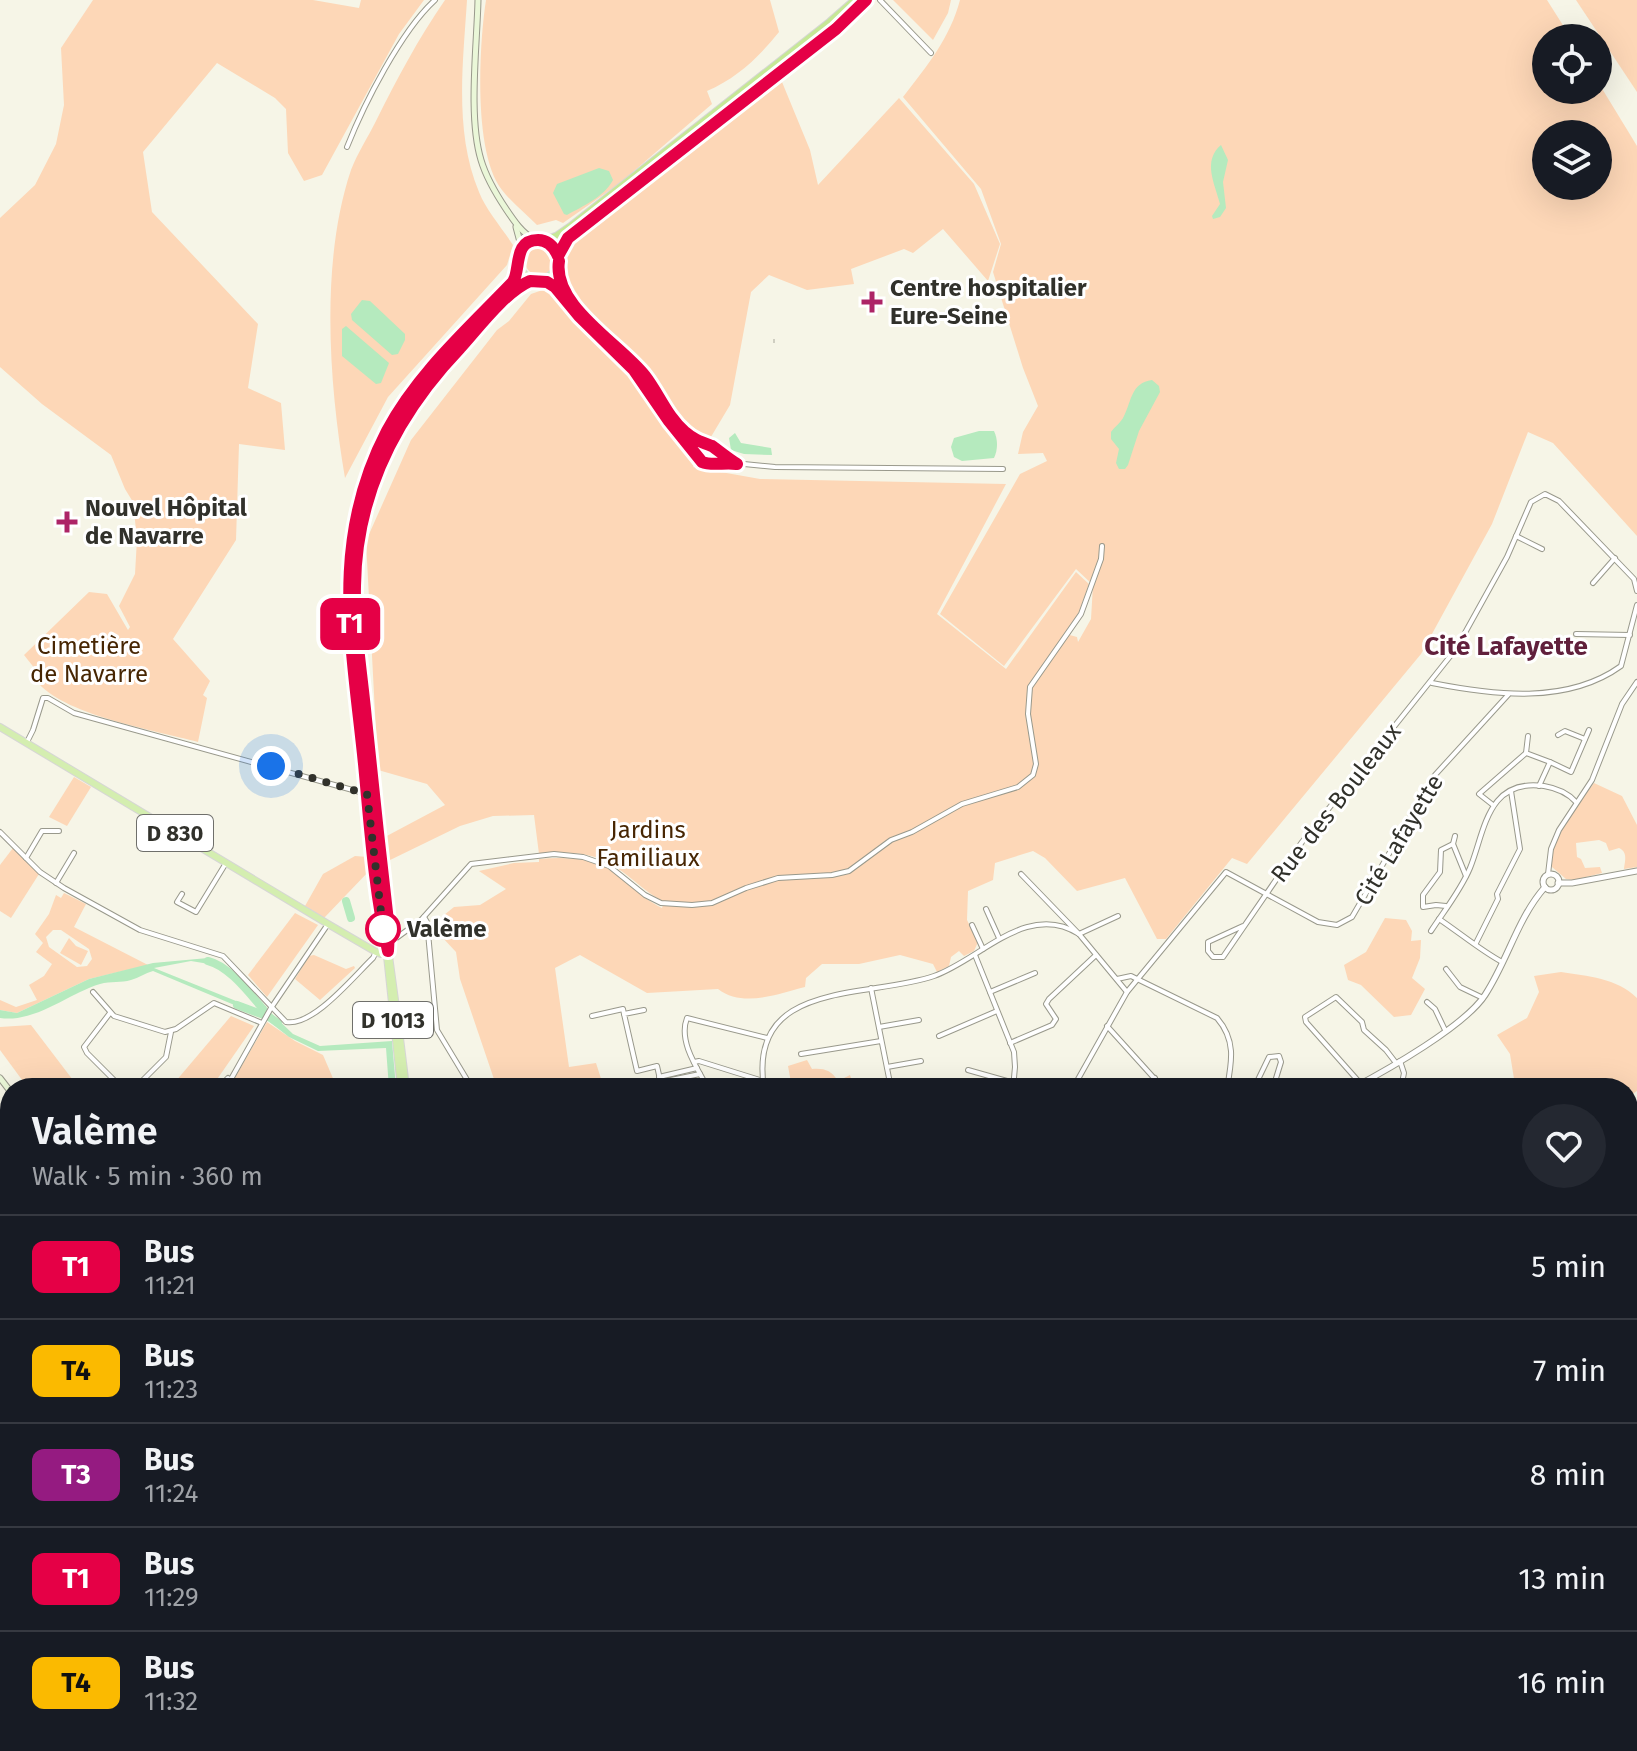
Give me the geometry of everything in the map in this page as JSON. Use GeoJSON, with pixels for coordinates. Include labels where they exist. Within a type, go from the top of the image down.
{"type":"FeatureCollection","features":[{"type":"Feature","properties":{"kind":"highway"},"geometry":{"type":"LineString","coordinates":[[540,240],[557,236],[582,218],[855,0]]}},
{"type":"Feature","properties":{"kind":"highway"},"geometry":{"type":"LineString","coordinates":[[558,256],[568,238],[836,29],[866,0]]}},
{"type":"Feature","properties":{"kind":"main road"},"geometry":{"type":"LineString","coordinates":[[478,0],[477,142],[488,178],[515,222],[525,233],[553,246],[558,256],[558,266],[553,275],[536,281],[524,276],[519,268],[520,242],[515,222]]}},
{"type":"Feature","properties":{"kind":"main road"},"geometry":{"type":"LineString","coordinates":[[520,251],[527,243],[540,240]]}},
{"type":"Feature","properties":{"kind":"main road","name":"D 1013"},"geometry":{"type":"LineString","coordinates":[[403,1078],[350,627],[348,573],[353,530],[368,475],[382,442],[417,385],[513,282],[519,268]]}},
{"type":"Feature","properties":{"kind":"main road","name":"D 1013"},"geometry":{"type":"LineString","coordinates":[[370,794],[355,573],[361,525],[374,480],[391,439],[416,399],[440,369],[511,294],[536,281]]}},
{"type":"Feature","properties":{"kind":"main road","name":"D 830"},"geometry":{"type":"LineString","coordinates":[[0,727],[376,952]]}},
{"type":"Feature","properties":{"kind":"main road"},"geometry":{"type":"LineString","coordinates":[[376,952],[381,954],[388,951]]}},
{"type":"Feature","properties":{"kind":"street"},"geometry":{"type":"LineString","coordinates":[[347,147],[359,116],[397,51],[435,0]]}},
{"type":"Feature","properties":{"kind":"street"},"geometry":{"type":"LineString","coordinates":[[881,2],[931,53]]}},
{"type":"Feature","properties":{"kind":"street"},"geometry":{"type":"LineString","coordinates":[[558,266],[559,281],[574,304],[644,375],[681,429],[737,464]]}},
{"type":"Feature","properties":{"kind":"street"},"geometry":{"type":"LineString","coordinates":[[536,281],[555,287],[579,316],[634,370],[669,421],[705,463],[775,467],[1003,469]]}},
{"type":"Feature","properties":{"kind":"street"},"geometry":{"type":"LineString","coordinates":[[700,457],[702,449],[707,446]]}},
{"type":"Feature","properties":{"kind":"street"},"geometry":{"type":"LineString","coordinates":[[713,464],[718,452]]}},
{"type":"Feature","properties":{"kind":"street","name":"Rue des Bouleaux"},"geometry":{"type":"LineString","coordinates":[[1243,926],[1208,942],[1208,951],[1213,957],[1223,957],[1302,842],[1456,649],[1531,502],[1545,494],[1559,501],[1634,579],[1637,591]]}},
{"type":"Feature","properties":{"kind":"street"},"geometry":{"type":"LineString","coordinates":[[1516,536],[1542,549]]}},
{"type":"Feature","properties":{"kind":"street"},"geometry":{"type":"LineString","coordinates":[[388,951],[395,939],[424,917],[469,865],[554,854],[583,857],[609,866],[651,899],[674,905],[712,903],[751,886],[783,877],[832,875],[849,871],[891,840],[962,804],[1018,787],[1035,770],[1028,714],[1029,691],[1034,679],[1081,614],[1101,559],[1102,546]]}},
{"type":"Feature","properties":{"kind":"street"},"geometry":{"type":"LineString","coordinates":[[1593,583],[1615,558]]}},
{"type":"Feature","properties":{"kind":"street"},"geometry":{"type":"LineString","coordinates":[[1431,683],[1508,695],[1572,687],[1621,666],[1637,605]]}},
{"type":"Feature","properties":{"kind":"street"},"geometry":{"type":"LineString","coordinates":[[1576,634],[1630,635]]}},
{"type":"Feature","properties":{"kind":"street"},"geometry":{"type":"LineString","coordinates":[[1545,887],[1543,879],[1548,874],[1551,849],[1576,802],[1592,780],[1622,704],[1637,682]]}},
{"type":"Feature","properties":{"kind":"street","name":"Cité Lafayette"},"geometry":{"type":"LineString","coordinates":[[1137,979],[1226,872],[1318,922],[1337,925],[1352,917],[1435,775],[1508,695]]}},
{"type":"Feature","properties":{"kind":"street"},"geometry":{"type":"LineString","coordinates":[[22,741],[33,730],[43,698],[48,698],[64,709],[85,716],[370,794]]}},
{"type":"Feature","properties":{"kind":"street"},"geometry":{"type":"LineString","coordinates":[[1526,753],[1571,772],[1589,730]]}},
{"type":"Feature","properties":{"kind":"street"},"geometry":{"type":"LineString","coordinates":[[1558,735],[1565,731],[1585,739]]}},
{"type":"Feature","properties":{"kind":"street"},"geometry":{"type":"LineString","coordinates":[[1494,805],[1479,794],[1526,753],[1528,736]]}},
{"type":"Feature","properties":{"kind":"street"},"geometry":{"type":"LineString","coordinates":[[1539,786],[1550,762]]}},
{"type":"Feature","properties":{"kind":"street"},"geometry":{"type":"LineString","coordinates":[[1431,931],[1466,876],[1483,823],[1494,805],[1511,791],[1527,786],[1568,794],[1576,802]]}},
{"type":"Feature","properties":{"kind":"street"},"geometry":{"type":"LineString","coordinates":[[1476,943],[1520,849],[1511,791]]}},
{"type":"Feature","properties":{"kind":"street"},"geometry":{"type":"LineString","coordinates":[[26,858],[42,831],[59,831]]}},
{"type":"Feature","properties":{"kind":"street"},"geometry":{"type":"LineString","coordinates":[[0,832],[56,883],[140,930],[218,953],[234,966],[270,1009],[293,1023],[304,1020],[332,999],[376,952]]}},
{"type":"Feature","properties":{"kind":"street"},"geometry":{"type":"LineString","coordinates":[[1455,836],[1453,844],[1466,876]]}},
{"type":"Feature","properties":{"kind":"street"},"geometry":{"type":"LineString","coordinates":[[1446,906],[1422,910],[1423,895],[1440,872],[1441,850],[1453,844]]}},
{"type":"Feature","properties":{"kind":"street"},"geometry":{"type":"LineString","coordinates":[[56,883],[74,853]]}},
{"type":"Feature","properties":{"kind":"street"},"geometry":{"type":"LineString","coordinates":[[182,894],[177,902],[196,912],[226,863]]}},
{"type":"Feature","properties":{"kind":"street"},"geometry":{"type":"LineString","coordinates":[[1558,883],[1637,871]]}},
{"type":"Feature","properties":{"kind":"street"},"geometry":{"type":"LineString","coordinates":[[1021,874],[1079,934],[1127,992]]}},
{"type":"Feature","properties":{"kind":"street"},"geometry":{"type":"LineString","coordinates":[[1545,887],[1554,889],[1558,883],[1556,876],[1548,874]]}},
{"type":"Feature","properties":{"kind":"street"},"geometry":{"type":"LineString","coordinates":[[1371,1078],[1468,1014],[1483,998],[1530,904],[1545,887]]}},
{"type":"Feature","properties":{"kind":"street"},"geometry":{"type":"LineString","coordinates":[[986,909],[999,938]]}},
{"type":"Feature","properties":{"kind":"street"},"geometry":{"type":"LineString","coordinates":[[763,1078],[762,1055],[767,1038],[778,1024],[809,1001],[837,993],[925,979],[956,966],[999,938],[1022,928],[1058,925],[1079,934],[1118,916]]}},
{"type":"Feature","properties":{"kind":"street"},"geometry":{"type":"LineString","coordinates":[[424,917],[427,922],[437,1030],[466,1078]]}},
{"type":"Feature","properties":{"kind":"street"},"geometry":{"type":"LineString","coordinates":[[1439,919],[1502,962]]}},
{"type":"Feature","properties":{"kind":"street"},"geometry":{"type":"LineString","coordinates":[[230,1077],[270,1009],[328,924]]}},
{"type":"Feature","properties":{"kind":"street"},"geometry":{"type":"LineString","coordinates":[[972,925],[983,949]]}},
{"type":"Feature","properties":{"kind":"street"},"geometry":{"type":"LineString","coordinates":[[975,955],[1010,1043],[1014,1078]]}},
{"type":"Feature","properties":{"kind":"street"},"geometry":{"type":"LineString","coordinates":[[1010,1043],[1052,1025],[1056,1019],[1046,1004],[1049,999],[1096,955]]}},
{"type":"Feature","properties":{"kind":"street"},"geometry":{"type":"LineString","coordinates":[[1446,969],[1460,987],[1483,998]]}},
{"type":"Feature","properties":{"kind":"street"},"geometry":{"type":"LineString","coordinates":[[990,992],[1035,973]]}},
{"type":"Feature","properties":{"kind":"street"},"geometry":{"type":"LineString","coordinates":[[1117,979],[1131,976],[1217,1018],[1227,1029],[1231,1042],[1233,1055],[1229,1078]]}},
{"type":"Feature","properties":{"kind":"street"},"geometry":{"type":"LineString","coordinates":[[1078,1078],[1137,979]]}},
{"type":"Feature","properties":{"kind":"street"},"geometry":{"type":"LineString","coordinates":[[871,988],[889,1078]]}},
{"type":"Feature","properties":{"kind":"street"},"geometry":{"type":"LineString","coordinates":[[93,992],[118,1018],[165,1032],[172,1031],[214,1003],[263,1021]]}},
{"type":"Feature","properties":{"kind":"street"},"geometry":{"type":"LineString","coordinates":[[1356,1078],[1306,1022],[1305,1017],[1310,1012],[1336,997],[1362,1022],[1364,1030],[1398,1062],[1403,1078]]}},
{"type":"Feature","properties":{"kind":"street"},"geometry":{"type":"LineString","coordinates":[[1427,1002],[1435,1009],[1445,1030]]}},
{"type":"Feature","properties":{"kind":"street"},"geometry":{"type":"LineString","coordinates":[[592,1016],[623,1009],[637,1071],[657,1066],[660,1078]]}},
{"type":"Feature","properties":{"kind":"street"},"geometry":{"type":"LineString","coordinates":[[624,1014],[644,1010]]}},
{"type":"Feature","properties":{"kind":"street"},"geometry":{"type":"LineString","coordinates":[[939,1036],[997,1011]]}},
{"type":"Feature","properties":{"kind":"street"},"geometry":{"type":"LineString","coordinates":[[110,1013],[84,1047],[112,1078]]}},
{"type":"Feature","properties":{"kind":"street"},"geometry":{"type":"LineString","coordinates":[[702,1078],[684,1033],[687,1018],[767,1038]]}},
{"type":"Feature","properties":{"kind":"street"},"geometry":{"type":"LineString","coordinates":[[879,1027],[919,1020]]}},
{"type":"Feature","properties":{"kind":"street"},"geometry":{"type":"LineString","coordinates":[[1107,1026],[1155,1078]]}},
{"type":"Feature","properties":{"kind":"street"},"geometry":{"type":"LineString","coordinates":[[145,1078],[166,1057],[172,1031]]}},
{"type":"Feature","properties":{"kind":"street"},"geometry":{"type":"LineString","coordinates":[[801,1054],[881,1041]]}},
{"type":"Feature","properties":{"kind":"street"},"geometry":{"type":"LineString","coordinates":[[1260,1078],[1269,1057],[1279,1056],[1281,1062],[1276,1078]]}},
{"type":"Feature","properties":{"kind":"street"},"geometry":{"type":"LineString","coordinates":[[887,1067],[921,1061]]}},
{"type":"Feature","properties":{"kind":"street"},"geometry":{"type":"LineString","coordinates":[[694,1062],[753,1078]]}},
{"type":"Feature","properties":{"kind":"street"},"geometry":{"type":"LineString","coordinates":[[673,1078],[697,1068]]}},
{"type":"Feature","properties":{"kind":"street"},"geometry":{"type":"LineString","coordinates":[[968,1070],[992,1078]]}},
{"type":"Feature","properties":{"kind":"street"},"geometry":{"type":"LineString","coordinates":[[683,1078],[700,1074]]}},
{"type":"Feature","properties":{"kind":"green space","name":"Cimetière de Navarre"},"geometry":{"type":"Polygon","coordinates":[[[93,0],[313,0],[359,8],[361,0],[424,0],[399,34],[322,175],[304,181],[288,153],[286,109],[275,98],[217,63],[143,152],[152,212],[258,324],[248,388],[281,403],[285,450],[239,444],[236,540],[173,639],[210,681],[203,695],[207,698],[198,742],[113,720],[70,705],[39,684],[43,679],[24,655],[89,592],[107,594],[128,630],[130,627],[119,606],[135,574],[137,539],[133,502],[111,455],[42,404],[0,367],[0,218],[35,185],[56,144],[64,105],[61,48],[93,0]]]}},
{"type":"Feature","properties":{"kind":"green space"},"geometry":{"type":"Polygon","coordinates":[[[445,0],[467,0],[462,73],[466,146],[482,199],[513,245],[507,265],[388,397],[345,478],[335,403],[330,323],[331,283],[341,206],[356,158],[408,59],[445,0]]]}},
{"type":"Feature","properties":{"kind":"green space"},"geometry":{"type":"Polygon","coordinates":[[[486,0],[770,0],[779,32],[747,66],[707,91],[712,104],[620,183],[563,223],[556,220],[537,225],[502,190],[486,151],[480,70],[486,0]]]}},
{"type":"Feature","properties":{"kind":"green space"},"geometry":{"type":"Polygon","coordinates":[[[893,0],[951,0],[948,13],[933,40],[893,0]]]}},
{"type":"Feature","properties":{"kind":"green space","name":"Jardins Familiaux"},"geometry":{"type":"Polygon","coordinates":[[[960,0],[1547,0],[1562,24],[1532,24],[1532,104],[1611,104],[1637,146],[1637,536],[1553,443],[1528,432],[1492,524],[1421,654],[1247,864],[1232,858],[1166,939],[1157,939],[1125,878],[1077,891],[1045,858],[1033,851],[995,863],[993,880],[968,891],[967,920],[978,942],[974,951],[964,956],[959,951],[951,957],[949,966],[937,972],[933,964],[900,955],[859,964],[822,964],[806,978],[805,987],[749,999],[728,995],[718,989],[647,993],[580,955],[555,968],[569,1067],[596,1063],[601,1078],[494,1078],[460,979],[456,952],[441,936],[444,915],[454,907],[480,905],[506,889],[479,871],[514,863],[539,862],[539,859],[578,859],[607,868],[662,908],[664,902],[599,858],[574,853],[539,854],[534,815],[493,816],[460,826],[386,862],[383,838],[445,805],[427,784],[378,770],[366,541],[411,440],[497,330],[509,321],[531,294],[557,285],[571,245],[782,82],[810,150],[818,185],[899,98],[974,184],[1000,244],[988,281],[943,229],[913,253],[904,249],[851,269],[854,284],[807,290],[769,275],[751,292],[730,405],[693,467],[760,479],[1006,484],[937,614],[1006,669],[1076,572],[1089,584],[1079,612],[1066,634],[1077,637],[1078,642],[1091,619],[1093,585],[1076,569],[1004,666],[940,614],[1020,474],[1047,461],[1043,453],[1018,454],[1023,432],[1038,406],[993,272],[1001,244],[981,189],[903,97],[937,51],[960,0]]]}},
{"type":"Feature","properties":{"kind":"green space"},"geometry":{"type":"Polygon","coordinates":[[[1576,0],[1637,0],[1637,92],[1612,54],[1612,24],[1592,24],[1576,0]]]}},
{"type":"Feature","properties":{"kind":"green space"},"geometry":{"type":"Polygon","coordinates":[[[539,247],[549,251],[553,261],[549,271],[539,275],[529,271],[525,261],[529,251],[539,247]]]}},
{"type":"Feature","properties":{"kind":"green space"},"geometry":{"type":"Polygon","coordinates":[[[74,777],[91,787],[67,826],[49,817],[74,777]]]}},
{"type":"Feature","properties":{"kind":"green space"},"geometry":{"type":"Polygon","coordinates":[[[1594,783],[1622,796],[1637,825],[1637,867],[1624,869],[1624,852],[1619,848],[1609,851],[1606,843],[1599,840],[1576,843],[1577,857],[1585,868],[1600,867],[1602,873],[1566,879],[1552,867],[1554,846],[1594,783]]]}},
{"type":"Feature","properties":{"kind":"green space"},"geometry":{"type":"Polygon","coordinates":[[[13,848],[39,874],[11,918],[0,911],[0,865],[13,848]]]}},
{"type":"Feature","properties":{"kind":"green space"},"geometry":{"type":"Polygon","coordinates":[[[355,856],[368,857],[370,870],[324,918],[305,906],[323,874],[355,856]]]}},
{"type":"Feature","properties":{"kind":"green space"},"geometry":{"type":"Polygon","coordinates":[[[64,893],[86,904],[74,927],[148,965],[89,979],[17,1013],[0,1010],[0,1000],[16,1007],[37,1000],[29,985],[44,976],[52,964],[36,952],[43,943],[35,934],[49,914],[56,895],[61,898],[64,893]],[[53,930],[46,937],[49,947],[77,967],[87,966],[92,959],[89,949],[61,930],[53,930]]]}},
{"type":"Feature","properties":{"kind":"green space"},"geometry":{"type":"Polygon","coordinates":[[[295,913],[318,925],[267,997],[248,975],[295,913]]]}},
{"type":"Feature","properties":{"kind":"green space"},"geometry":{"type":"Polygon","coordinates":[[[1385,918],[1406,920],[1412,931],[1411,941],[1421,940],[1420,958],[1412,978],[1425,989],[1411,1015],[1394,1017],[1361,985],[1348,980],[1344,965],[1366,952],[1385,918]]]}},
{"type":"Feature","properties":{"kind":"green space"},"geometry":{"type":"Polygon","coordinates":[[[69,938],[76,946],[88,951],[81,965],[60,953],[69,938]]]}},
{"type":"Feature","properties":{"kind":"green space"},"geometry":{"type":"Polygon","coordinates":[[[314,955],[346,969],[355,968],[320,1000],[295,979],[309,956],[314,955]]]}},
{"type":"Feature","properties":{"kind":"green space"},"geometry":{"type":"Polygon","coordinates":[[[1561,972],[1591,977],[1620,986],[1637,998],[1637,1078],[1514,1078],[1510,1054],[1497,1035],[1527,1018],[1539,992],[1534,976],[1561,972]]]}},
{"type":"Feature","properties":{"kind":"green space"},"geometry":{"type":"Polygon","coordinates":[[[231,1016],[254,1026],[218,1078],[178,1078],[231,1016]]]}},
{"type":"Feature","properties":{"kind":"green space"},"geometry":{"type":"Polygon","coordinates":[[[267,1022],[323,1055],[333,1078],[235,1078],[267,1022]]]}},
{"type":"Feature","properties":{"kind":"green space"},"geometry":{"type":"Polygon","coordinates":[[[31,1025],[71,1078],[21,1078],[0,1050],[0,1027],[31,1025]]]}},
{"type":"Feature","properties":{"kind":"green space"},"geometry":{"type":"Polygon","coordinates":[[[807,1060],[812,1069],[827,1070],[836,1078],[790,1078],[788,1066],[807,1060]]]}},
{"type":"Feature","properties":{"kind":"shaded area"},"geometry":{"type":"Polygon","coordinates":[[[1221,145],[1228,160],[1223,182],[1226,208],[1220,217],[1213,219],[1220,204],[1211,165],[1215,151],[1221,145]]]}},
{"type":"Feature","properties":{"kind":"shaded area"},"geometry":{"type":"Polygon","coordinates":[[[599,168],[609,171],[613,180],[609,186],[593,200],[564,214],[553,193],[557,184],[599,168]]]}},
{"type":"Feature","properties":{"kind":"shaded area"},"geometry":{"type":"Polygon","coordinates":[[[362,300],[370,301],[405,334],[398,354],[392,355],[352,320],[351,314],[362,300]]]}},
{"type":"Feature","properties":{"kind":"shaded area"},"geometry":{"type":"Polygon","coordinates":[[[346,326],[389,363],[381,383],[376,384],[342,356],[342,329],[346,326]]]}},
{"type":"Feature","properties":{"kind":"shaded area"},"geometry":{"type":"Polygon","coordinates":[[[1152,380],[1159,386],[1160,392],[1139,431],[1128,465],[1125,469],[1119,469],[1116,463],[1119,449],[1111,439],[1111,432],[1123,418],[1136,388],[1152,380]]]}},
{"type":"Feature","properties":{"kind":"shaded area"},"geometry":{"type":"Polygon","coordinates":[[[979,431],[994,431],[997,444],[994,458],[962,461],[954,457],[951,447],[954,438],[979,431]]]}},
{"type":"Feature","properties":{"kind":"shaded area"},"geometry":{"type":"Polygon","coordinates":[[[735,433],[741,443],[771,448],[772,455],[731,450],[729,438],[735,433]]]}},
{"type":"Feature","properties":{"kind":"shaded area"},"geometry":{"type":"Polygon","coordinates":[[[208,958],[217,962],[215,965],[191,961],[154,968],[246,1005],[244,1009],[153,971],[131,980],[88,988],[26,1016],[0,1018],[0,1010],[17,1013],[89,979],[153,963],[208,958]]]}},
{"type":"Feature","properties":{"kind":"shaded area"},"geometry":{"type":"Polygon","coordinates":[[[271,1013],[293,1034],[320,1046],[392,1041],[395,1078],[388,1078],[386,1048],[318,1051],[289,1037],[267,1020],[271,1013]]]}},
{"type":"Feature","properties":{"kind":"waterway"},"geometry":{"type":"LineString","coordinates":[[346,901],[351,918]]}},
{"type":"Feature","properties":{"kind":"waterway"},"geometry":{"type":"LineString","coordinates":[[208,961],[231,974],[263,1009]]}},
{"type":"Feature","properties":{"kind":"waterway"},"geometry":{"type":"LineString","coordinates":[[237,1005],[278,1023]]}},
{"type":"Feature","properties":{"kind":"bus line","name":"T1"},"geometry":{"type":"LineString","coordinates":[[559,261],[557,273],[564,291],[588,320],[644,375],[672,419],[699,443],[713,446],[737,464],[702,462],[689,442],[669,421],[640,376],[547,282],[532,280],[511,294],[416,399],[391,439],[374,480],[361,525],[355,573],[355,604],[372,783],[389,930],[388,951],[367,794],[348,585],[355,518],[368,475],[387,431],[407,398],[436,362],[513,282],[518,273],[520,251],[527,243],[536,240],[549,243],[558,256],[568,238],[836,29],[866,0]]}},
{"type":"Feature","properties":{"kind":"place","name":"Centre hospitalier Eure-Seine"},"geometry":{"type":"Point","coordinates":[872,302]}},
{"type":"Feature","properties":{"kind":"place","name":"Nouvel Hôpital de Navarre"},"geometry":{"type":"Point","coordinates":[67,522]}},
{"type":"Feature","properties":{"kind":"place","name":"Valème"},"geometry":{"type":"Point","coordinates":[383,929]}},
{"type":"Feature","properties":{"kind":"district","name":"Cité Lafayette"},"geometry":{"type":"Point","coordinates":[1506,646]}},
{"type":"Feature","properties":{"kind":"route"},"geometry":{"type":"LineString","coordinates":[[271,766],[367,794],[383,929]]}}]}
